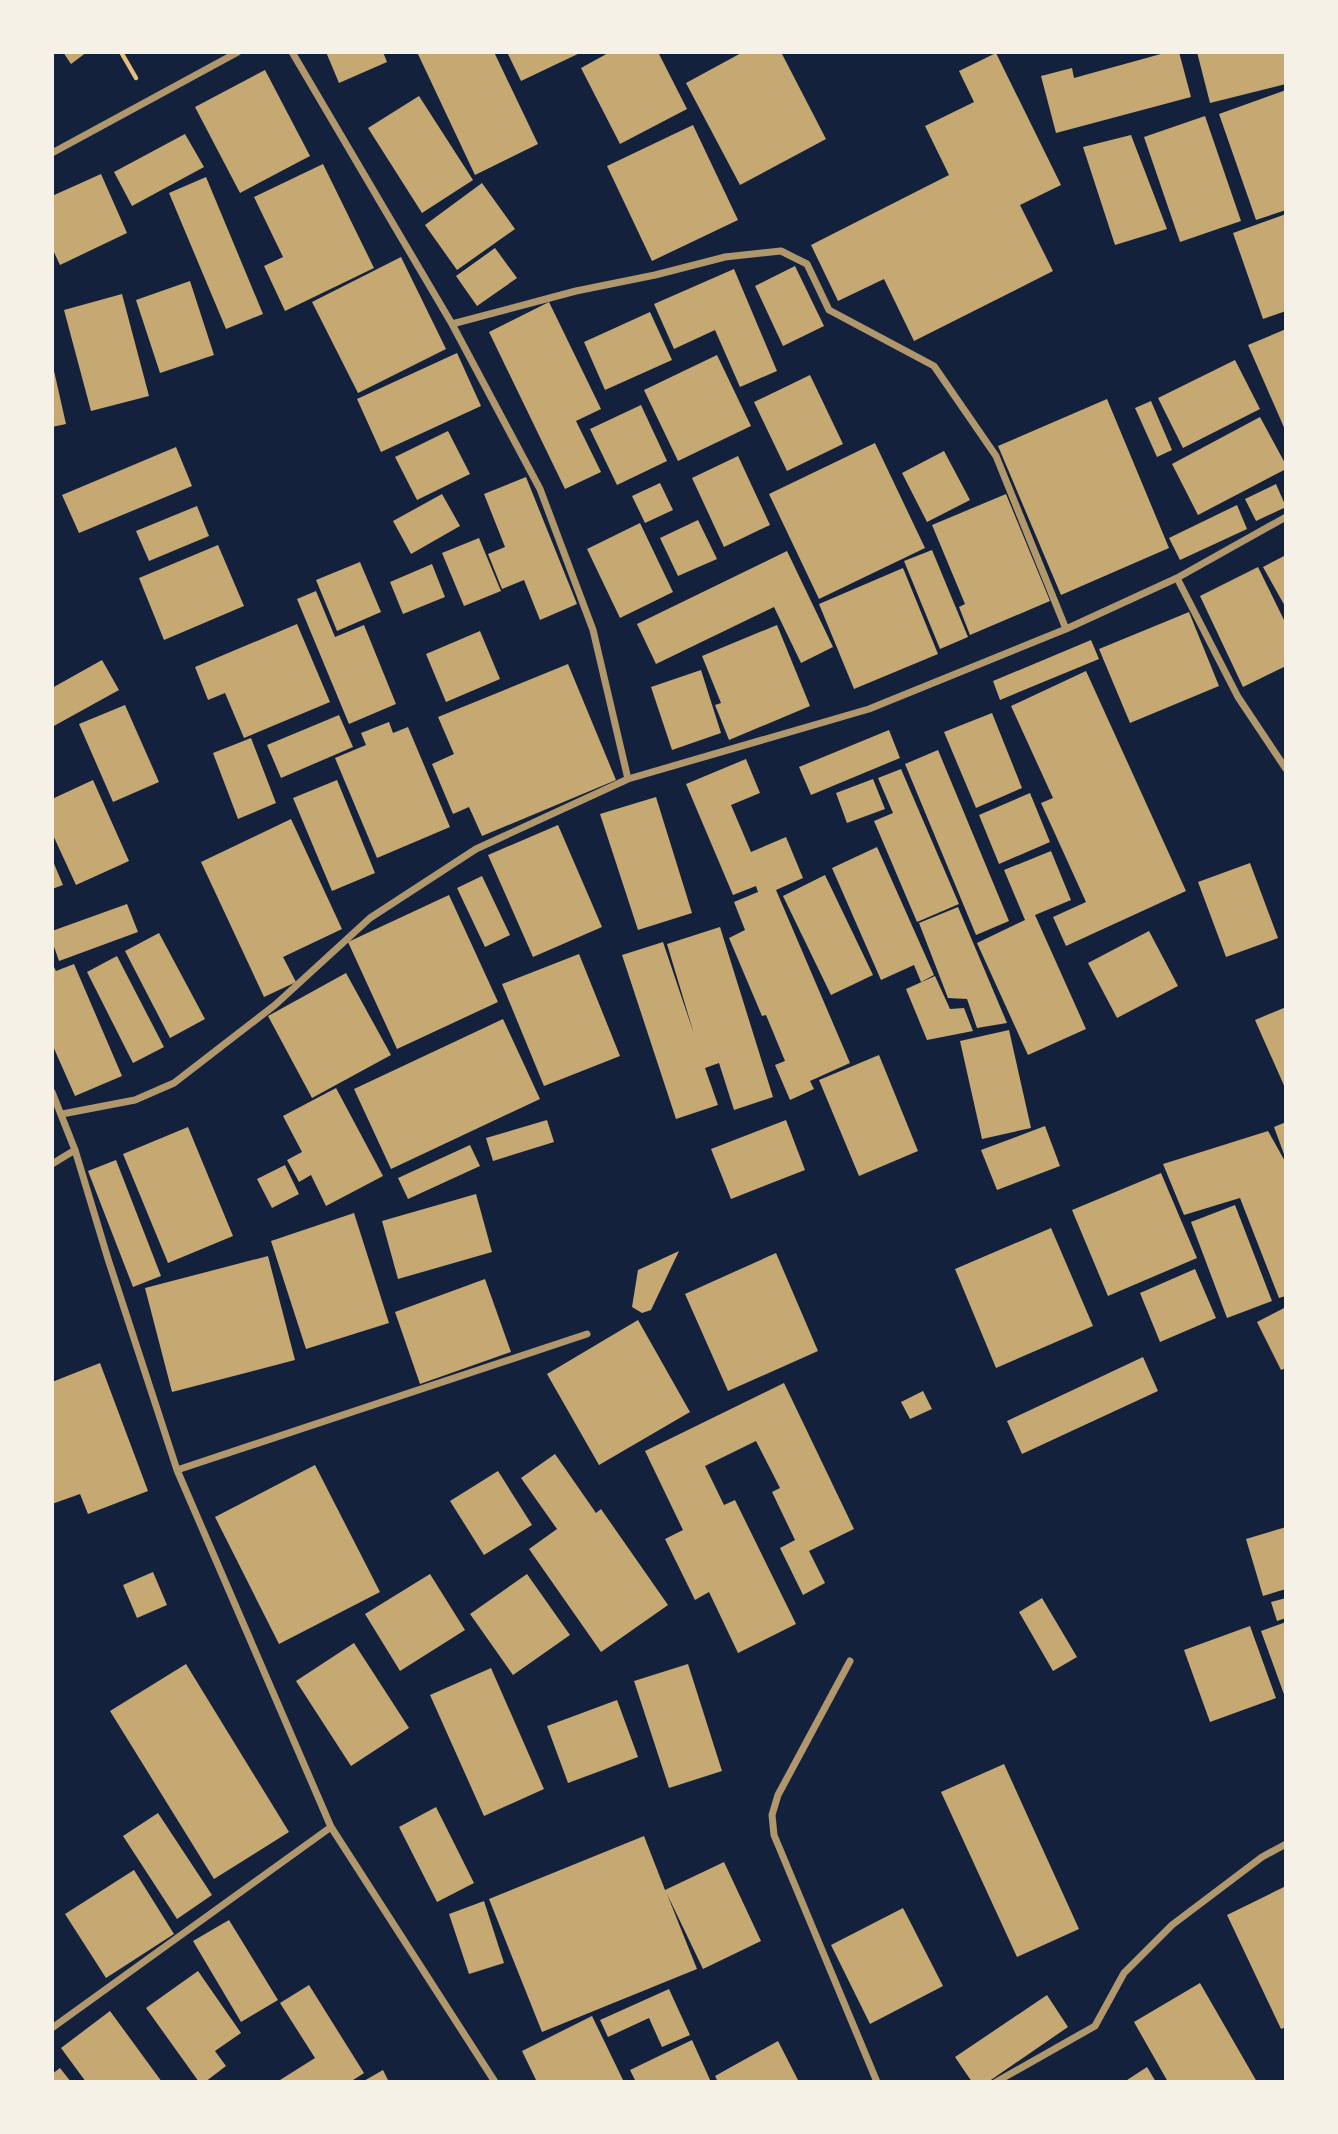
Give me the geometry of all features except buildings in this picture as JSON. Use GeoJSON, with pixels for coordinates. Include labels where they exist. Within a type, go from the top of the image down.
{"type":"FeatureCollection","features":[{"type":"Feature","properties":{"kind":"street"},"geometry":{"type":"LineString","coordinates":[[52,153],[238,52]]}},
{"type":"Feature","properties":{"kind":"street"},"geometry":{"type":"LineString","coordinates":[[292,52],[452,324],[540,489],[593,630],[628,779]]}},
{"type":"Feature","properties":{"kind":"street"},"geometry":{"type":"LineString","coordinates":[[452,324],[576,291],[725,257],[781,251],[807,264],[829,310],[934,366],[996,456],[1066,629]]}},
{"type":"Feature","properties":{"kind":"street"},"geometry":{"type":"LineString","coordinates":[[62,1114],[135,1100],[174,1083],[275,1005],[370,918],[476,849],[628,779],[869,709],[1066,629],[1177,578],[1286,517]]}},
{"type":"Feature","properties":{"kind":"street"},"geometry":{"type":"LineString","coordinates":[[1177,578],[1238,697],[1286,769]]}},
{"type":"Feature","properties":{"kind":"street"},"geometry":{"type":"LineString","coordinates":[[52,1092],[75,1150],[177,1470],[331,1827],[495,2081]]}},
{"type":"Feature","properties":{"kind":"street"},"geometry":{"type":"LineString","coordinates":[[52,1164],[75,1150]]}},
{"type":"Feature","properties":{"kind":"street"},"geometry":{"type":"LineString","coordinates":[[177,1470],[587,1334]]}},
{"type":"Feature","properties":{"kind":"street"},"geometry":{"type":"LineString","coordinates":[[850,1661],[778,1795],[772,1815],[774,1835],[877,2081]]}},
{"type":"Feature","properties":{"kind":"street"},"geometry":{"type":"LineString","coordinates":[[54,2024],[331,1827]]}},
{"type":"Feature","properties":{"kind":"street"},"geometry":{"type":"LineString","coordinates":[[996,2081],[1095,2026],[1124,1973],[1172,1925],[1262,1857],[1286,1844]]}}]}
